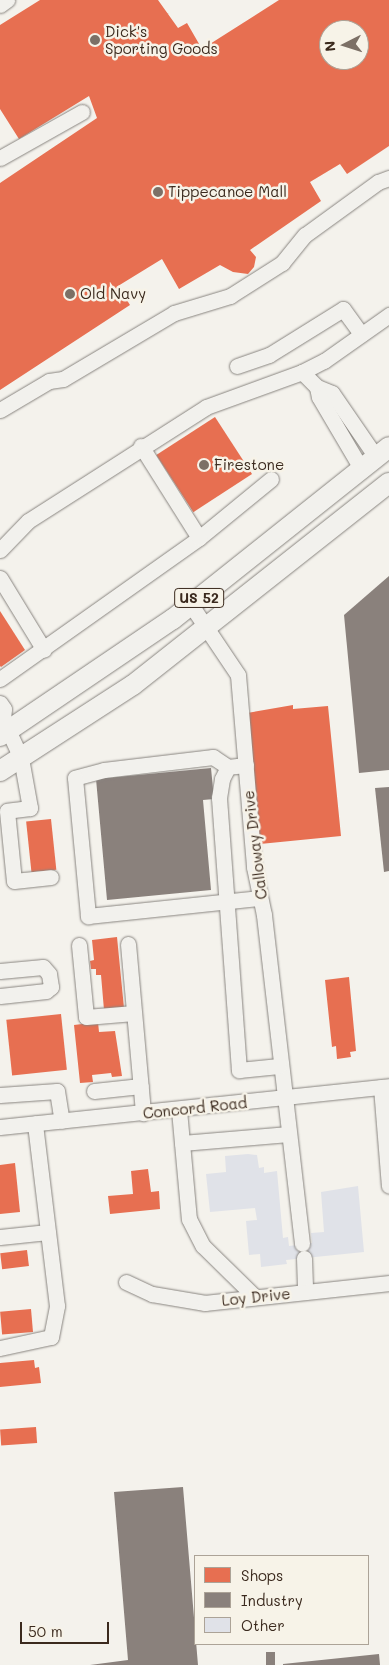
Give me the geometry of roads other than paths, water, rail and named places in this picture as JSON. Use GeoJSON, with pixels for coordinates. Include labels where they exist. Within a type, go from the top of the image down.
{"type":"FeatureCollection","features":[{"type":"Feature","properties":{"kind":"main road","name":"US 52"},"geometry":{"type":"LineString","coordinates":[[3,726],[191,605],[376,458]]}},
{"type":"Feature","properties":{"kind":"main road","name":"US 52"},"geometry":{"type":"LineString","coordinates":[[0,771],[132,685],[389,483]]}},
{"type":"Feature","properties":{"kind":"street"},"geometry":{"type":"LineString","coordinates":[[0,4],[7,0]]}},
{"type":"Feature","properties":{"kind":"street"},"geometry":{"type":"LineString","coordinates":[[0,158],[82,112]]}},
{"type":"Feature","properties":{"kind":"street"},"geometry":{"type":"LineString","coordinates":[[0,410],[49,381],[63,379],[174,313],[230,296],[282,263],[304,235],[378,182],[389,178]]}},
{"type":"Feature","properties":{"kind":"street"},"geometry":{"type":"LineString","coordinates":[[237,366],[269,356],[343,309],[361,334]]}},
{"type":"Feature","properties":{"kind":"street"},"geometry":{"type":"LineString","coordinates":[[0,550],[28,520],[142,446],[220,400],[302,372],[389,315]]}},
{"type":"Feature","properties":{"kind":"street"},"geometry":{"type":"LineString","coordinates":[[302,372],[317,387],[332,393],[376,458]]}},
{"type":"Feature","properties":{"kind":"street"},"geometry":{"type":"LineString","coordinates":[[142,446],[199,538]]}},
{"type":"Feature","properties":{"kind":"street"},"geometry":{"type":"LineString","coordinates":[[0,679],[44,650],[199,538],[271,479]]}},
{"type":"Feature","properties":{"kind":"street"},"geometry":{"type":"LineString","coordinates":[[0,578],[44,650]]}},
{"type":"Feature","properties":{"kind":"street","name":"Calloway Drive"},"geometry":{"type":"LineString","coordinates":[[191,605],[208,627],[238,675],[260,898],[303,1251],[305,1292]]}},
{"type":"Feature","properties":{"kind":"street"},"geometry":{"type":"LineString","coordinates":[[0,702],[4,709],[3,726],[21,758],[30,808],[6,811],[14,881],[50,877]]}},
{"type":"Feature","properties":{"kind":"street"},"geometry":{"type":"LineString","coordinates":[[246,765],[228,767],[213,757],[104,770],[75,778],[88,916],[260,898]]}},
{"type":"Feature","properties":{"kind":"street"},"geometry":{"type":"LineString","coordinates":[[228,767],[222,779],[219,798],[239,1070],[279,1066]]}},
{"type":"Feature","properties":{"kind":"street"},"geometry":{"type":"LineString","coordinates":[[128,944],[144,1113]]}},
{"type":"Feature","properties":{"kind":"street"},"geometry":{"type":"LineString","coordinates":[[79,945],[86,1017],[134,1013]]}},
{"type":"Feature","properties":{"kind":"street"},"geometry":{"type":"LineString","coordinates":[[0,971],[44,966],[50,974],[51,987],[46,991],[0,996]]}},
{"type":"Feature","properties":{"kind":"street"},"geometry":{"type":"LineString","coordinates":[[94,1091],[141,1086]]}},
{"type":"Feature","properties":{"kind":"street"},"geometry":{"type":"LineString","coordinates":[[385,1086],[389,1186]]}},
{"type":"Feature","properties":{"kind":"street","name":"Concord Road"},"geometry":{"type":"LineString","coordinates":[[0,1127],[285,1099],[385,1086]]}},
{"type":"Feature","properties":{"kind":"street"},"geometry":{"type":"LineString","coordinates":[[0,1095],[57,1091],[62,1121]]}},
{"type":"Feature","properties":{"kind":"street"},"geometry":{"type":"LineString","coordinates":[[179,1110],[189,1219],[203,1246],[255,1297]]}},
{"type":"Feature","properties":{"kind":"street"},"geometry":{"type":"LineString","coordinates":[[0,1348],[51,1337],[57,1306],[35,1123]]}},
{"type":"Feature","properties":{"kind":"street"},"geometry":{"type":"LineString","coordinates":[[182,1143],[289,1134]]}},
{"type":"Feature","properties":{"kind":"street"},"geometry":{"type":"LineString","coordinates":[[0,1237],[48,1232]]}},
{"type":"Feature","properties":{"kind":"street","name":"Loy Drive"},"geometry":{"type":"LineString","coordinates":[[126,1282],[152,1294],[205,1303],[389,1283]]}},
{"type":"Feature","properties":{"kind":"place","name":"Dick's Sporting Goods"},"geometry":{"type":"Point","coordinates":[95,40]}},
{"type":"Feature","properties":{"kind":"place","name":"Tippecanoe Mall"},"geometry":{"type":"Point","coordinates":[158,192]}},
{"type":"Feature","properties":{"kind":"place","name":"Old Navy"},"geometry":{"type":"Point","coordinates":[70,294]}},
{"type":"Feature","properties":{"kind":"place","name":"Firestone"},"geometry":{"type":"Point","coordinates":[204,465]}}]}
